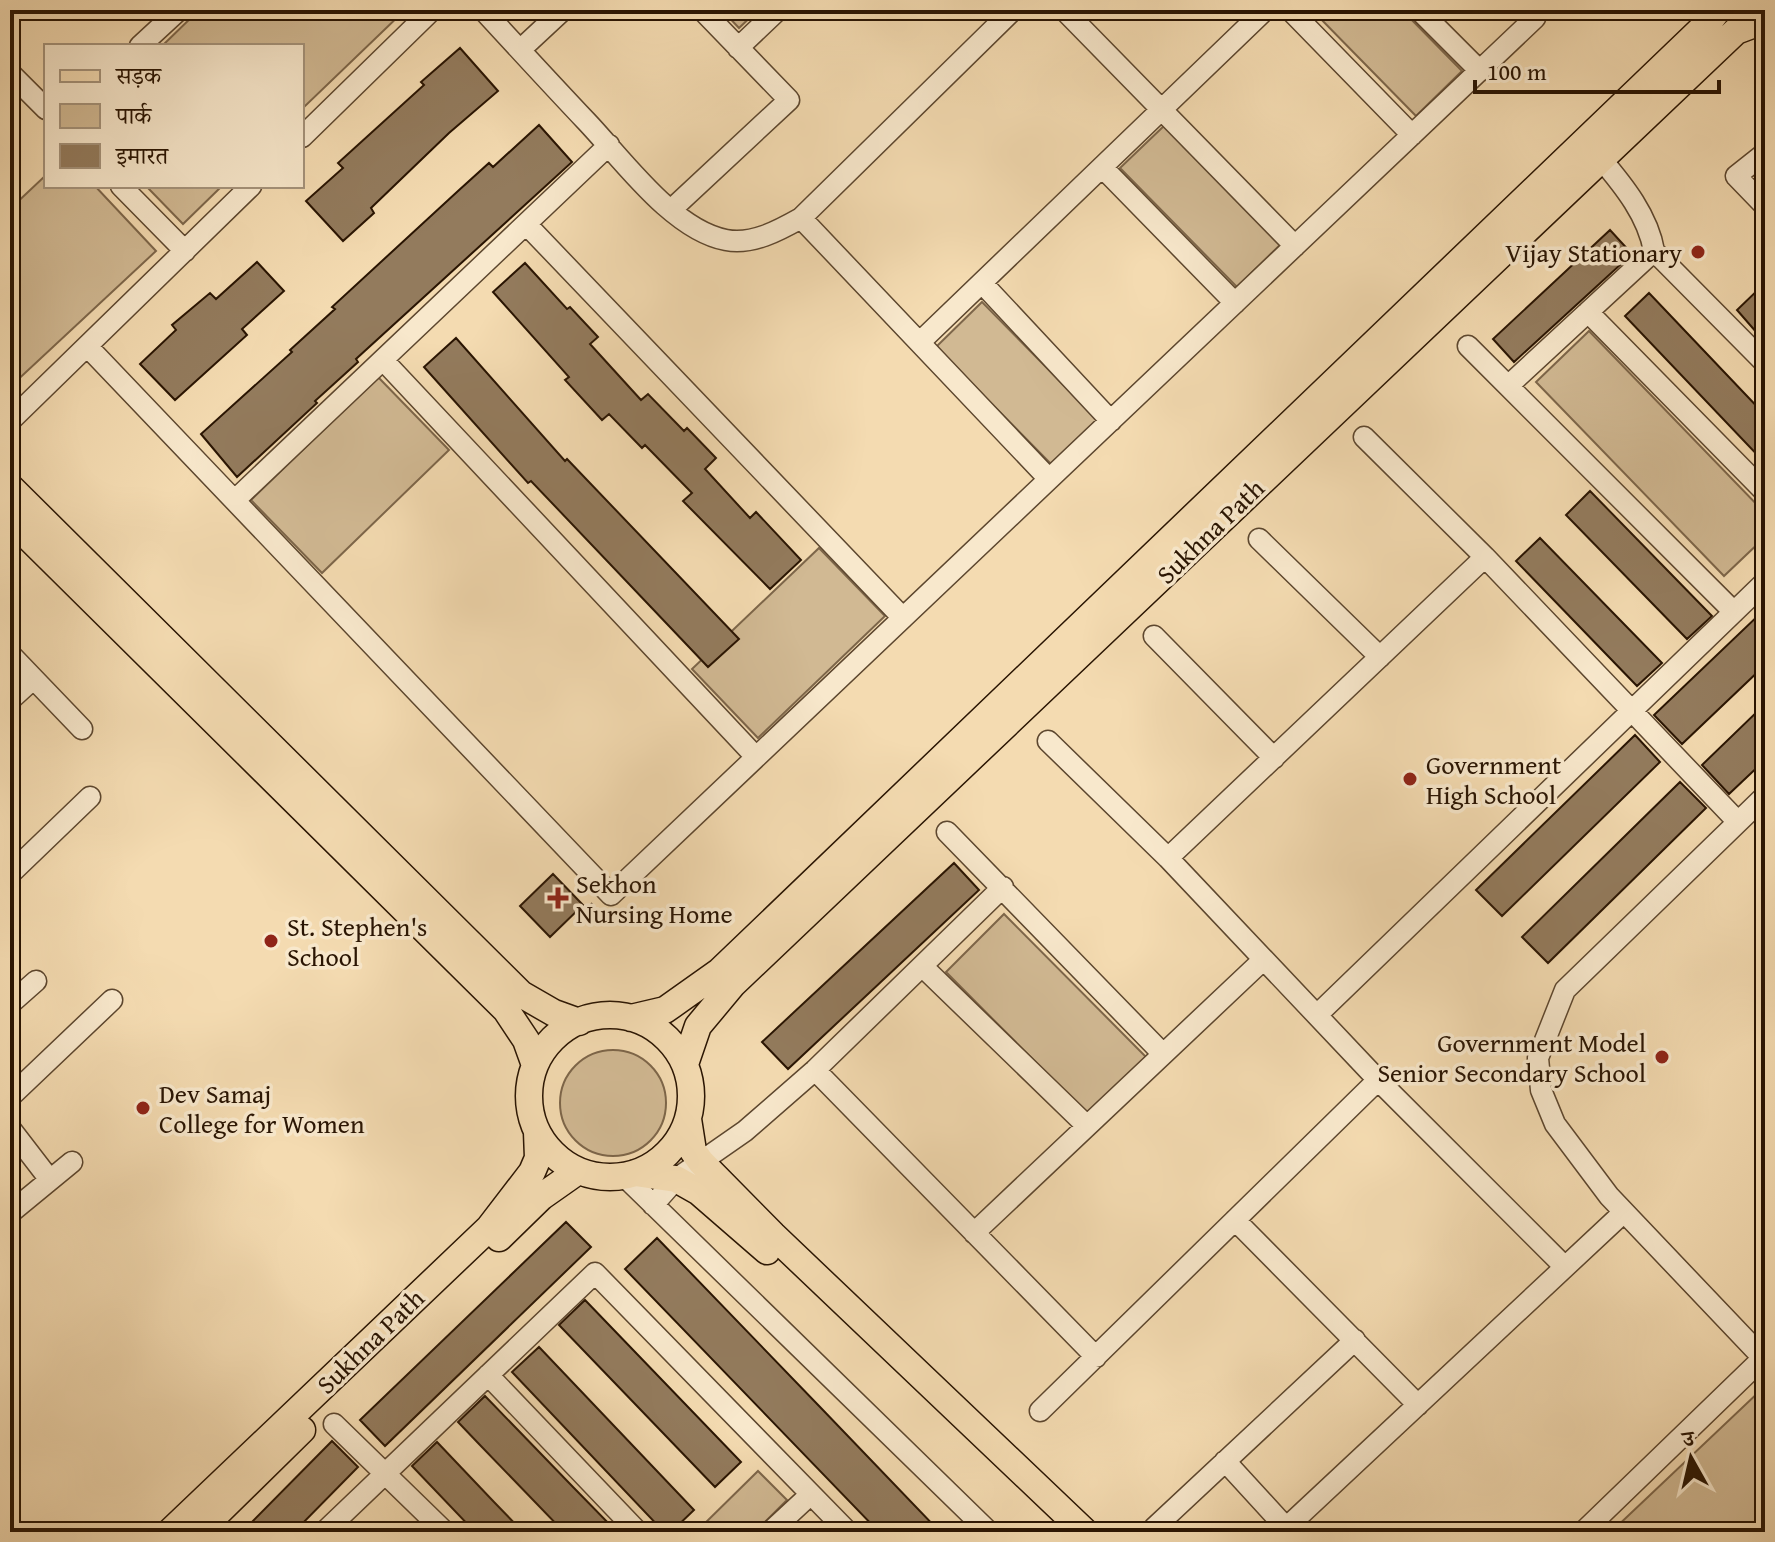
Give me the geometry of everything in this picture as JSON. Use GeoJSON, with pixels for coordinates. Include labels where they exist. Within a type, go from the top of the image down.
{"type":"FeatureCollection","features":[{"type":"Feature","properties":{"kind":"main road","name":"Sukhna Path"},"geometry":{"type":"LineString","coordinates":[[631,1018],[665,1010],[720,971],[1718,10]]}},
{"type":"Feature","properties":{"kind":"main road","name":"Sukhna Path"},"geometry":{"type":"LineString","coordinates":[[685,1064],[698,1026],[733,984],[1736,31],[1755,18]]}},
{"type":"Feature","properties":{"kind":"main road"},"geometry":{"type":"LineString","coordinates":[[10,487],[521,994],[554,1013],[579,1022]]}},
{"type":"Feature","properties":{"kind":"main road"},"geometry":{"type":"LineString","coordinates":[[10,519],[506,1010],[526,1040],[535,1065]]}},
{"type":"Feature","properties":{"kind":"main road"},"geometry":{"type":"LineString","coordinates":[[629,1175],[653,1165],[668,1153],[680,1137],[688,1119],[691,1100],[685,1064],[678,1051],[657,1031],[631,1018],[605,1016],[579,1022],[553,1039],[535,1065],[529,1099],[537,1132],[554,1155],[578,1171],[601,1177],[629,1175],[676,1179],[699,1192],[761,1246],[1062,1532]]}},
{"type":"Feature","properties":{"kind":"main road"},"geometry":{"type":"LineString","coordinates":[[688,1119],[693,1151],[701,1162],[773,1235],[1085,1532]]}},
{"type":"Feature","properties":{"kind":"main road","name":"Sukhna Path"},"geometry":{"type":"LineString","coordinates":[[170,1532],[489,1228],[532,1172],[538,1158],[537,1132]]}},
{"type":"Feature","properties":{"kind":"main road","name":"Sukhna Path"},"geometry":{"type":"LineString","coordinates":[[198,1532],[541,1197],[578,1171]]}},
{"type":"Feature","properties":{"kind":"street"},"geometry":{"type":"LineString","coordinates":[[142,44],[179,10]]}},
{"type":"Feature","properties":{"kind":"street"},"geometry":{"type":"LineString","coordinates":[[304,135],[432,10]]}},
{"type":"Feature","properties":{"kind":"street"},"geometry":{"type":"LineString","coordinates":[[483,10],[672,209],[698,230],[725,240],[746,241],[775,232],[801,218],[1013,10]]}},
{"type":"Feature","properties":{"kind":"street"},"geometry":{"type":"LineString","coordinates":[[520,50],[563,10]]}},
{"type":"Feature","properties":{"kind":"street"},"geometry":{"type":"LineString","coordinates":[[672,209],[789,100],[702,10]]}},
{"type":"Feature","properties":{"kind":"street"},"geometry":{"type":"LineString","coordinates":[[738,48],[778,10]]}},
{"type":"Feature","properties":{"kind":"street"},"geometry":{"type":"LineString","coordinates":[[1064,10],[1295,246]]}},
{"type":"Feature","properties":{"kind":"street"},"geometry":{"type":"LineString","coordinates":[[920,342],[1265,10]]}},
{"type":"Feature","properties":{"kind":"street"},"geometry":{"type":"LineString","coordinates":[[1290,10],[1412,135]]}},
{"type":"Feature","properties":{"kind":"street"},"geometry":{"type":"LineString","coordinates":[[1419,10],[1480,71]]}},
{"type":"Feature","properties":{"kind":"street"},"geometry":{"type":"LineString","coordinates":[[87,346],[611,895],[1535,18]]}},
{"type":"Feature","properties":{"kind":"street"},"geometry":{"type":"LineString","coordinates":[[10,73],[44,107]]}},
{"type":"Feature","properties":{"kind":"street"},"geometry":{"type":"LineString","coordinates":[[235,500],[609,145]]}},
{"type":"Feature","properties":{"kind":"street"},"geometry":{"type":"LineString","coordinates":[[1765,153],[1736,176],[1765,206]]}},
{"type":"Feature","properties":{"kind":"street"},"geometry":{"type":"LineString","coordinates":[[1601,159],[1630,195],[1651,233],[1654,251],[1765,363]]}},
{"type":"Feature","properties":{"kind":"street"},"geometry":{"type":"LineString","coordinates":[[1102,167],[1235,303]]}},
{"type":"Feature","properties":{"kind":"street"},"geometry":{"type":"LineString","coordinates":[[123,188],[185,251]]}},
{"type":"Feature","properties":{"kind":"street"},"geometry":{"type":"LineString","coordinates":[[10,421],[249,188]]}},
{"type":"Feature","properties":{"kind":"street"},"geometry":{"type":"LineString","coordinates":[[801,218],[1049,479]]}},
{"type":"Feature","properties":{"kind":"street"},"geometry":{"type":"LineString","coordinates":[[526,224],[903,618]]}},
{"type":"Feature","properties":{"kind":"street"},"geometry":{"type":"LineString","coordinates":[[1508,386],[1654,251]]}},
{"type":"Feature","properties":{"kind":"street"},"geometry":{"type":"LineString","coordinates":[[982,283],[1111,421]]}},
{"type":"Feature","properties":{"kind":"street"},"geometry":{"type":"LineString","coordinates":[[1588,312],[1765,492]]}},
{"type":"Feature","properties":{"kind":"street"},"geometry":{"type":"LineString","coordinates":[[1468,346],[1734,612]]}},
{"type":"Feature","properties":{"kind":"street"},"geometry":{"type":"LineString","coordinates":[[383,360],[756,757]]}},
{"type":"Feature","properties":{"kind":"street"},"geometry":{"type":"LineString","coordinates":[[1364,437],[1485,557],[1738,822]]}},
{"type":"Feature","properties":{"kind":"street"},"geometry":{"type":"LineString","coordinates":[[1259,539],[1380,657]]}},
{"type":"Feature","properties":{"kind":"street"},"geometry":{"type":"LineString","coordinates":[[1168,858],[1485,557]]}},
{"type":"Feature","properties":{"kind":"street"},"geometry":{"type":"LineString","coordinates":[[1318,1014],[1765,582]]}},
{"type":"Feature","properties":{"kind":"street"},"geometry":{"type":"LineString","coordinates":[[1154,636],[1274,758]]}},
{"type":"Feature","properties":{"kind":"street"},"geometry":{"type":"LineString","coordinates":[[10,654],[82,729]]}},
{"type":"Feature","properties":{"kind":"street"},"geometry":{"type":"LineString","coordinates":[[10,700],[33,679]]}},
{"type":"Feature","properties":{"kind":"street"},"geometry":{"type":"LineString","coordinates":[[1048,741],[1168,858],[1378,1080],[1565,1267]]}},
{"type":"Feature","properties":{"kind":"street"},"geometry":{"type":"LineString","coordinates":[[1583,1532],[1764,1359],[1624,1212],[1555,1124],[1541,1090],[1538,1058],[1565,990],[1765,796]]}},
{"type":"Feature","properties":{"kind":"street"},"geometry":{"type":"LineString","coordinates":[[10,874],[90,797]]}},
{"type":"Feature","properties":{"kind":"street"},"geometry":{"type":"LineString","coordinates":[[947,832],[1163,1054]]}},
{"type":"Feature","properties":{"kind":"street"},"geometry":{"type":"LineString","coordinates":[[653,1205],[676,1179],[745,1131],[815,1070],[1003,887]]}},
{"type":"Feature","properties":{"kind":"street"},"geometry":{"type":"LineString","coordinates":[[974,1233],[1263,960]]}},
{"type":"Feature","properties":{"kind":"street"},"geometry":{"type":"LineString","coordinates":[[922,966],[1087,1126]]}},
{"type":"Feature","properties":{"kind":"street"},"geometry":{"type":"LineString","coordinates":[[10,1004],[36,981]]}},
{"type":"Feature","properties":{"kind":"street"},"geometry":{"type":"LineString","coordinates":[[10,1097],[112,1000]]}},
{"type":"Feature","properties":{"kind":"street"},"geometry":{"type":"LineString","coordinates":[[815,1070],[1096,1357]]}},
{"type":"Feature","properties":{"kind":"street"},"geometry":{"type":"LineString","coordinates":[[1040,1411],[1378,1080]]}},
{"type":"Feature","properties":{"kind":"street"},"geometry":{"type":"LineString","coordinates":[[10,1128],[50,1180]]}},
{"type":"Feature","properties":{"kind":"street"},"geometry":{"type":"LineString","coordinates":[[10,1213],[72,1162]]}},
{"type":"Feature","properties":{"kind":"street"},"geometry":{"type":"LineString","coordinates":[[629,1175],[653,1205],[978,1529]]}},
{"type":"Feature","properties":{"kind":"street"},"geometry":{"type":"LineString","coordinates":[[1225,1461],[1288,1530],[1624,1212]]}},
{"type":"Feature","properties":{"kind":"street"},"geometry":{"type":"LineString","coordinates":[[1235,1220],[1418,1405]]}},
{"type":"Feature","properties":{"kind":"street"},"geometry":{"type":"LineString","coordinates":[[324,1532],[595,1273],[848,1532]]}},
{"type":"Feature","properties":{"kind":"street"},"geometry":{"type":"LineString","coordinates":[[1154,1528],[1355,1340]]}},
{"type":"Feature","properties":{"kind":"street"},"geometry":{"type":"LineString","coordinates":[[488,1375],[638,1532]]}},
{"type":"Feature","properties":{"kind":"street"},"geometry":{"type":"LineString","coordinates":[[334,1424],[445,1532]]}},
{"type":"Feature","properties":{"kind":"street"},"geometry":{"type":"LineString","coordinates":[[770,1532],[811,1494]]}},
{"type":"Feature","properties":{"kind":"green space"},"geometry":{"type":"Polygon","coordinates":[[[199,10],[405,10],[304,107],[304,44],[164,44],[199,10]]]}},
{"type":"Feature","properties":{"kind":"green space"},"geometry":{"type":"Polygon","coordinates":[[[722,10],[758,10],[739,28],[722,10]]]}},
{"type":"Feature","properties":{"kind":"green space"},"geometry":{"type":"Polygon","coordinates":[[[1312,10],[1402,10],[1462,71],[1416,116],[1312,10]]]}},
{"type":"Feature","properties":{"kind":"green space"},"geometry":{"type":"Polygon","coordinates":[[[1166,124],[1283,242],[1237,287],[1120,168],[1166,124]]]}},
{"type":"Feature","properties":{"kind":"green space"},"geometry":{"type":"Polygon","coordinates":[[[44,177],[44,188],[97,188],[156,251],[10,387],[10,209],[44,177]]]}},
{"type":"Feature","properties":{"kind":"green space"},"geometry":{"type":"Polygon","coordinates":[[[148,188],[220,188],[183,224],[148,188]]]}},
{"type":"Feature","properties":{"kind":"green space"},"geometry":{"type":"Polygon","coordinates":[[[982,302],[1099,421],[1053,466],[936,347],[982,302]]]}},
{"type":"Feature","properties":{"kind":"green space"},"geometry":{"type":"Polygon","coordinates":[[[1589,331],[1765,513],[1765,537],[1724,576],[1536,382],[1589,331]]]}},
{"type":"Feature","properties":{"kind":"green space"},"geometry":{"type":"Polygon","coordinates":[[[378,377],[449,450],[322,573],[251,500],[378,377]]]}},
{"type":"Feature","properties":{"kind":"green space"},"geometry":{"type":"Polygon","coordinates":[[[819,548],[885,616],[758,738],[692,669],[819,548]]]}},
{"type":"Feature","properties":{"kind":"green space"},"geometry":{"type":"Polygon","coordinates":[[[1004,914],[1146,1057],[1087,1114],[946,972],[1004,914]]]}},
{"type":"Feature","properties":{"kind":"green space"},"geometry":{"type":"Polygon","coordinates":[[[613,1050],[633,1054],[651,1065],[662,1083],[666,1103],[662,1123],[651,1141],[633,1152],[613,1156],[593,1152],[575,1141],[564,1123],[560,1103],[564,1083],[575,1065],[593,1054],[613,1050]]]}},
{"type":"Feature","properties":{"kind":"green space"},"geometry":{"type":"Polygon","coordinates":[[[1763,1388],[1765,1532],[1611,1532],[1763,1388]]]}},
{"type":"Feature","properties":{"kind":"green space"},"geometry":{"type":"Polygon","coordinates":[[[758,1471],[787,1500],[755,1532],[696,1532],[758,1471]]]}},
{"type":"Feature","properties":{"kind":"building"},"geometry":{"type":"Polygon","coordinates":[[[460,48],[498,91],[371,208],[374,213],[343,241],[306,201],[343,168],[338,163],[460,48]]]}},
{"type":"Feature","properties":{"kind":"building"},"geometry":{"type":"Polygon","coordinates":[[[539,125],[572,162],[356,359],[358,362],[315,401],[317,403],[237,477],[201,434],[292,352],[290,350],[335,309],[332,307],[458,191],[489,163],[493,167],[539,125]]]}},
{"type":"Feature","properties":{"kind":"building"},"geometry":{"type":"Polygon","coordinates":[[[1610,230],[1632,254],[1514,362],[1493,339],[1610,230]]]}},
{"type":"Feature","properties":{"kind":"building"},"geometry":{"type":"Polygon","coordinates":[[[257,262],[284,291],[242,329],[247,335],[175,400],[140,364],[176,330],[172,325],[210,293],[216,299],[257,262]]]}},
{"type":"Feature","properties":{"kind":"building"},"geometry":{"type":"Polygon","coordinates":[[[525,263],[567,309],[570,307],[598,337],[590,344],[641,400],[648,394],[716,458],[705,469],[750,518],[756,512],[801,560],[770,589],[683,501],[692,493],[609,414],[602,420],[565,380],[569,377],[493,292],[525,263]]]}},
{"type":"Feature","properties":{"kind":"building"},"geometry":{"type":"Polygon","coordinates":[[[1765,283],[1765,325],[1757,333],[1737,310],[1765,283]]]}},
{"type":"Feature","properties":{"kind":"building"},"geometry":{"type":"Polygon","coordinates":[[[1649,293],[1765,415],[1765,463],[1625,316],[1649,293]]]}},
{"type":"Feature","properties":{"kind":"building"},"geometry":{"type":"Polygon","coordinates":[[[456,338],[565,461],[567,459],[739,639],[708,667],[531,481],[528,483],[424,367],[456,338]]]}},
{"type":"Feature","properties":{"kind":"building"},"geometry":{"type":"Polygon","coordinates":[[[1590,491],[1712,616],[1687,639],[1566,515],[1590,491]]]}},
{"type":"Feature","properties":{"kind":"building"},"geometry":{"type":"Polygon","coordinates":[[[1540,538],[1662,663],[1637,686],[1516,561],[1540,538]]]}},
{"type":"Feature","properties":{"kind":"building"},"geometry":{"type":"Polygon","coordinates":[[[1765,609],[1765,665],[1682,744],[1654,715],[1765,609]]]}},
{"type":"Feature","properties":{"kind":"building"},"geometry":{"type":"Polygon","coordinates":[[[1765,704],[1765,760],[1729,794],[1702,765],[1765,704]]]}},
{"type":"Feature","properties":{"kind":"building"},"geometry":{"type":"Polygon","coordinates":[[[1635,735],[1660,762],[1502,916],[1476,890],[1635,735]]]}},
{"type":"Feature","properties":{"kind":"building"},"geometry":{"type":"Polygon","coordinates":[[[1680,782],[1706,808],[1548,963],[1522,937],[1680,782]]]}},
{"type":"Feature","properties":{"kind":"building"},"geometry":{"type":"Polygon","coordinates":[[[954,863],[979,890],[788,1069],[762,1042],[954,863]]]}},
{"type":"Feature","properties":{"kind":"building"},"geometry":{"type":"Polygon","coordinates":[[[553,874],[583,905],[550,937],[520,906],[553,874]]]}},
{"type":"Feature","properties":{"kind":"building"},"geometry":{"type":"Polygon","coordinates":[[[566,1222],[591,1247],[385,1446],[360,1420],[566,1222]]]}},
{"type":"Feature","properties":{"kind":"building"},"geometry":{"type":"Polygon","coordinates":[[[657,1238],[940,1532],[879,1532],[625,1269],[657,1238]]]}},
{"type":"Feature","properties":{"kind":"building"},"geometry":{"type":"Polygon","coordinates":[[[585,1300],[741,1462],[715,1487],[559,1325],[585,1300]]]}},
{"type":"Feature","properties":{"kind":"building"},"geometry":{"type":"Polygon","coordinates":[[[539,1347],[694,1510],[671,1532],[664,1532],[512,1372],[539,1347]]]}},
{"type":"Feature","properties":{"kind":"building"},"geometry":{"type":"Polygon","coordinates":[[[485,1396],[617,1532],[564,1532],[458,1422],[485,1396]]]}},
{"type":"Feature","properties":{"kind":"building"},"geometry":{"type":"Polygon","coordinates":[[[332,1441],[358,1467],[294,1532],[242,1532],[332,1441]]]}},
{"type":"Feature","properties":{"kind":"building"},"geometry":{"type":"Polygon","coordinates":[[[437,1442],[523,1532],[475,1532],[412,1466],[437,1442]]]}},
{"type":"Feature","properties":{"kind":"place","name":"Vijay Stationary"},"geometry":{"type":"Point","coordinates":[1698,252]}},
{"type":"Feature","properties":{"kind":"place","name":"Government High School"},"geometry":{"type":"Point","coordinates":[1410,779]}},
{"type":"Feature","properties":{"kind":"place","name":"Sekhon Nursing Home"},"geometry":{"type":"Point","coordinates":[558,898]}},
{"type":"Feature","properties":{"kind":"place","name":"St. Stephen's School"},"geometry":{"type":"Point","coordinates":[271,941]}},
{"type":"Feature","properties":{"kind":"place","name":"Government Model Senior Secondary School"},"geometry":{"type":"Point","coordinates":[1662,1057]}},
{"type":"Feature","properties":{"kind":"place","name":"Dev Samaj College for Women"},"geometry":{"type":"Point","coordinates":[143,1108]}}]}
